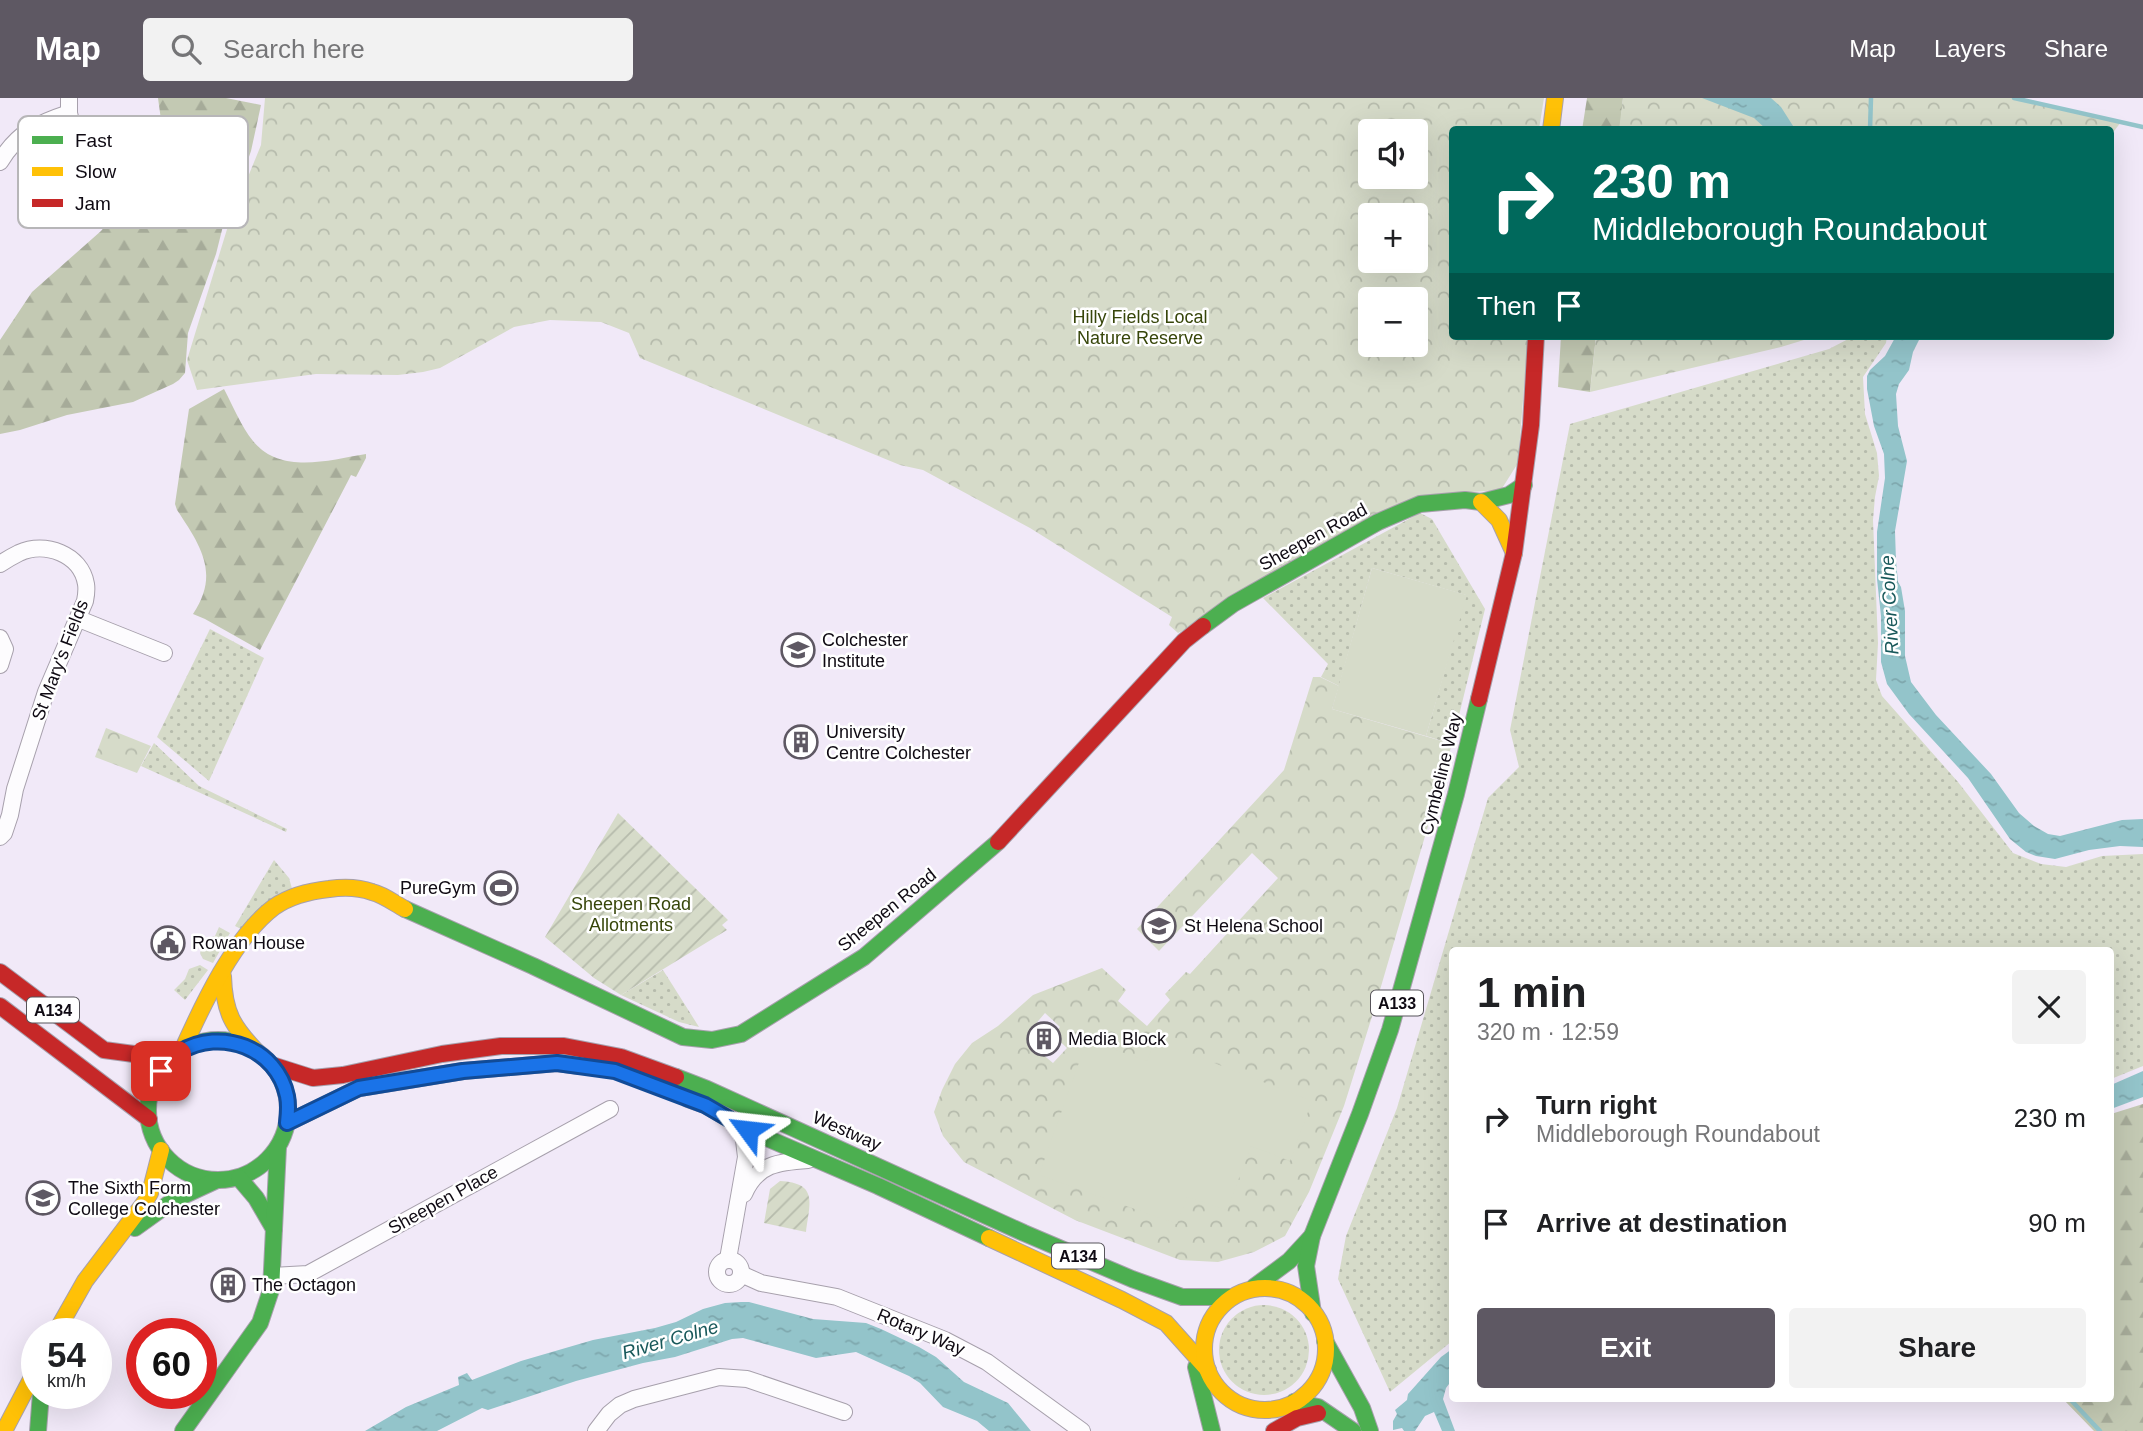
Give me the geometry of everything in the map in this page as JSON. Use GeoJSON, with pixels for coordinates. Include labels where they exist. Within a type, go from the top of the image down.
{"type":"FeatureCollection","features":[{"type":"Feature","properties":{"kind":"main road"},"geometry":{"type":"LineString","coordinates":[[1552,126],[1555,98]]}},
{"type":"Feature","properties":{"kind":"main road","name":"Cymbeline Way"},"geometry":{"type":"LineString","coordinates":[[1312,1236],[1325,1208],[1390,1030],[1451,816],[1481,698],[1514,553],[1531,425],[1536,340]]}},
{"type":"Feature","properties":{"kind":"main road","name":"Sheepen Road"},"geometry":{"type":"LineString","coordinates":[[177,1055],[246,935],[273,908],[301,895],[330,888],[376,893],[683,1037],[712,1040],[741,1034],[864,957],[997,843],[1184,641],[1229,607],[1378,522],[1420,504],[1465,500],[1481,502],[1509,495],[1524,485]]}},
{"type":"Feature","properties":{"kind":"main road"},"geometry":{"type":"LineString","coordinates":[[1481,502],[1499,520],[1514,553]]}},
{"type":"Feature","properties":{"kind":"main road","name":"A134"},"geometry":{"type":"LineString","coordinates":[[0,972],[104,1050],[177,1055]]}},
{"type":"Feature","properties":{"kind":"main road"},"geometry":{"type":"LineString","coordinates":[[223,973],[223,1003],[234,1030],[258,1053]]}},
{"type":"Feature","properties":{"kind":"main road","name":"A134"},"geometry":{"type":"LineString","coordinates":[[0,1006],[149,1119]]}},
{"type":"Feature","properties":{"kind":"main road","name":"A134"},"geometry":{"type":"LineString","coordinates":[[223,1040],[238,1043],[258,1053],[272,1065],[281,1078],[286,1094],[287,1123],[278,1147],[262,1165],[239,1178],[217,1180],[196,1177],[171,1162],[161,1150],[151,1130],[149,1098],[161,1071],[177,1055],[207,1041],[223,1040]]}},
{"type":"Feature","properties":{"kind":"main road","name":"Westway"},"geometry":{"type":"LineString","coordinates":[[272,1065],[313,1078],[343,1075],[442,1054],[501,1045],[564,1046],[621,1056],[706,1089],[1132,1279],[1182,1297],[1232,1297]]}},
{"type":"Feature","properties":{"kind":"main road"},"geometry":{"type":"LineString","coordinates":[[287,1123],[359,1088],[412,1078],[557,1063],[627,1076]]}},
{"type":"Feature","properties":{"kind":"main road","name":"A134"},"geometry":{"type":"LineString","coordinates":[[679,1096],[705,1105],[737,1123],[1122,1300],[1166,1323],[1208,1370],[1219,1389],[1237,1403],[1249,1408],[1267,1410],[1288,1404],[1318,1407],[1353,1431]]}},
{"type":"Feature","properties":{"kind":"main road"},"geometry":{"type":"LineString","coordinates":[[183,1431],[260,1323],[271,1290],[278,1147]]}},
{"type":"Feature","properties":{"kind":"main road"},"geometry":{"type":"LineString","coordinates":[[63,1318],[71,1302],[150,1193],[161,1150]]}},
{"type":"Feature","properties":{"kind":"main road"},"geometry":{"type":"LineString","coordinates":[[239,1178],[257,1198],[274,1229]]}},
{"type":"Feature","properties":{"kind":"main road"},"geometry":{"type":"LineString","coordinates":[[111,1247],[174,1200],[217,1180]]}},
{"type":"Feature","properties":{"kind":"main road","name":"A133"},"geometry":{"type":"LineString","coordinates":[[1254,1287],[1289,1261],[1312,1236]]}},
{"type":"Feature","properties":{"kind":"main road","name":"A133"},"geometry":{"type":"LineString","coordinates":[[1312,1236],[1306,1266],[1313,1313]]}},
{"type":"Feature","properties":{"kind":"main road"},"geometry":{"type":"LineString","coordinates":[[1254,1287],[1288,1293],[1305,1303],[1320,1325],[1325,1341],[1362,1408],[1370,1431]]}},
{"type":"Feature","properties":{"kind":"main road","name":"A134"},"geometry":{"type":"LineString","coordinates":[[1208,1370],[1205,1359],[1206,1332],[1218,1310],[1232,1297],[1254,1287]]}},
{"type":"Feature","properties":{"kind":"main road"},"geometry":{"type":"LineString","coordinates":[[1259,1431],[1288,1404],[1308,1391],[1317,1379],[1323,1364],[1325,1341]]}},
{"type":"Feature","properties":{"kind":"main road"},"geometry":{"type":"LineString","coordinates":[[1188,1347],[1213,1431]]}},
{"type":"Feature","properties":{"kind":"main road"},"geometry":{"type":"LineString","coordinates":[[1213,1431],[1219,1389]]}},
{"type":"Feature","properties":{"kind":"main road"},"geometry":{"type":"LineString","coordinates":[[4,1431],[21,1397]]}},
{"type":"Feature","properties":{"kind":"main road"},"geometry":{"type":"LineString","coordinates":[[0,1416],[18,1403]]}},
{"type":"Feature","properties":{"kind":"main road"},"geometry":{"type":"LineString","coordinates":[[38,1431],[40,1409]]}},
{"type":"Feature","properties":{"kind":"main road"},"geometry":{"type":"LineString","coordinates":[[1274,1431],[1297,1418],[1319,1412],[1329,1414]]}},
{"type":"Feature","properties":{"kind":"street"},"geometry":{"type":"LineString","coordinates":[[52,116],[69,106]]}},
{"type":"Feature","properties":{"kind":"street"},"geometry":{"type":"LineString","coordinates":[[0,162],[18,139]]}},
{"type":"Feature","properties":{"kind":"street","name":"St Mary's Fields"},"geometry":{"type":"LineString","coordinates":[[0,564],[21,552],[42,548],[54,550],[77,565],[86,586],[85,601],[79,619],[46,692],[15,789],[10,816],[0,837]]}},
{"type":"Feature","properties":{"kind":"street"},"geometry":{"type":"LineString","coordinates":[[79,619],[141,636],[164,653]]}},
{"type":"Feature","properties":{"kind":"street"},"geometry":{"type":"LineString","coordinates":[[0,638],[5,649],[0,665]]}},
{"type":"Feature","properties":{"kind":"street","name":"Sheepen Place"},"geometry":{"type":"LineString","coordinates":[[272,1276],[308,1274],[610,1109]]}},
{"type":"Feature","properties":{"kind":"street"},"geometry":{"type":"LineString","coordinates":[[737,1123],[744,1140],[746,1157],[738,1206]]}},
{"type":"Feature","properties":{"kind":"street"},"geometry":{"type":"LineString","coordinates":[[738,1206],[749,1182],[760,1171],[773,1165],[814,1159]]}},
{"type":"Feature","properties":{"kind":"street","name":"Rotary Way"},"geometry":{"type":"LineString","coordinates":[[738,1206],[729,1257],[717,1268],[719,1280],[730,1284],[738,1281],[741,1274],[761,1283],[837,1297],[946,1340],[987,1362],[1082,1431]]}},
{"type":"Feature","properties":{"kind":"street"},"geometry":{"type":"LineString","coordinates":[[596,1431],[620,1405],[719,1377],[747,1379],[844,1412]]}},
{"type":"Feature","properties":{"kind":"green space"},"geometry":{"type":"Polygon","coordinates":[[[158,98],[226,98],[261,105],[248,160],[248,116],[160,116],[158,98]]]}},
{"type":"Feature","properties":{"kind":"green space","name":"Hilly Fields Local Nature Reserve"},"geometry":{"type":"Polygon","coordinates":[[[265,98],[1544,98],[1539,126],[1449,126],[1449,340],[1528,340],[1518,463],[1501,490],[1456,493],[1178,633],[1169,625],[1172,617],[1030,528],[923,470],[900,465],[640,358],[629,333],[601,322],[550,320],[514,327],[440,368],[423,372],[398,375],[316,374],[197,390],[187,360],[227,228],[248,228],[248,177],[261,145],[265,98]]]}},
{"type":"Feature","properties":{"kind":"green space"},"geometry":{"type":"Polygon","coordinates":[[[1587,98],[1623,98],[1620,126],[1583,126],[1587,98]]]}},
{"type":"Feature","properties":{"kind":"green space"},"geometry":{"type":"Polygon","coordinates":[[[1623,98],[2015,98],[2121,122],[2114,131],[2114,126],[1620,126],[1623,98]]]}},
{"type":"Feature","properties":{"kind":"green space"},"geometry":{"type":"Polygon","coordinates":[[[104,228],[222,228],[188,333],[185,373],[173,384],[133,402],[67,415],[0,434],[0,340],[32,292],[104,228]]]}},
{"type":"Feature","properties":{"kind":"green space"},"geometry":{"type":"Polygon","coordinates":[[[1561,340],[1596,340],[1590,392],[1558,387],[1561,340]]]}},
{"type":"Feature","properties":{"kind":"green space"},"geometry":{"type":"Polygon","coordinates":[[[1596,340],[1804,340],[1781,347],[1590,392],[1596,340]]]}},
{"type":"Feature","properties":{"kind":"green space"},"geometry":{"type":"Polygon","coordinates":[[[1846,340],[1886,340],[1863,377],[1865,414],[1877,453],[1879,476],[1873,520],[1878,643],[1876,680],[1882,696],[1958,782],[2013,853],[2041,864],[2066,867],[2102,856],[2143,854],[2143,1066],[2114,1078],[2114,947],[1449,947],[1449,1343],[1390,1392],[1338,1279],[1346,1236],[1397,1108],[1488,798],[1519,767],[1510,730],[1570,424],[1829,349],[1846,340]]]}},
{"type":"Feature","properties":{"kind":"green space"},"geometry":{"type":"Polygon","coordinates":[[[224,389],[253,441],[264,452],[277,458],[306,462],[366,454],[356,477],[351,475],[260,650],[193,614],[205,586],[204,560],[175,504],[189,409],[224,389]]]}},
{"type":"Feature","properties":{"kind":"green space"},"geometry":{"type":"Polygon","coordinates":[[[1420,513],[1432,519],[1485,609],[1452,744],[1426,736],[1466,595],[1372,568],[1339,686],[1321,677],[1328,664],[1263,598],[1420,513]]]}},
{"type":"Feature","properties":{"kind":"green space"},"geometry":{"type":"Polygon","coordinates":[[[1372,568],[1467,595],[1426,736],[1332,709],[1372,568]]]}},
{"type":"Feature","properties":{"kind":"green space"},"geometry":{"type":"Polygon","coordinates":[[[210,629],[264,658],[209,781],[157,737],[210,629]]]}},
{"type":"Feature","properties":{"kind":"green space"},"geometry":{"type":"Polygon","coordinates":[[[1313,677],[1320,677],[1339,686],[1332,709],[1452,744],[1344,1106],[1309,1192],[1285,1236],[1254,1252],[1218,1262],[1180,1260],[1075,1220],[964,1162],[943,1136],[934,1112],[955,1064],[972,1043],[998,1026],[1033,995],[1102,968],[1126,990],[1118,1001],[1147,1026],[1170,1000],[1165,994],[1186,972],[1190,974],[1278,878],[1252,853],[1159,951],[1137,929],[1284,770],[1313,677]],[[1045,1013],[1028,1033],[1033,1037],[1029,1043],[1053,1063],[1067,1048],[1053,1035],[1060,1027],[1045,1013]]]}},
{"type":"Feature","properties":{"kind":"green space"},"geometry":{"type":"Polygon","coordinates":[[[106,728],[151,746],[137,773],[95,757],[106,728]]]}},
{"type":"Feature","properties":{"kind":"green space"},"geometry":{"type":"Polygon","coordinates":[[[154,743],[199,786],[287,829],[286,832],[141,766],[154,743]]]}},
{"type":"Feature","properties":{"kind":"green space","name":"Sheepen Road Allotments"},"geometry":{"type":"Polygon","coordinates":[[[618,813],[728,920],[722,925],[727,930],[621,995],[594,978],[545,937],[618,813]]]}},
{"type":"Feature","properties":{"kind":"green space"},"geometry":{"type":"Polygon","coordinates":[[[274,860],[289,878],[293,892],[241,929],[235,926],[274,860]]]}},
{"type":"Feature","properties":{"kind":"green space"},"geometry":{"type":"Polygon","coordinates":[[[219,927],[230,933],[213,963],[203,959],[200,953],[206,939],[215,936],[219,927]]]}},
{"type":"Feature","properties":{"kind":"green space"},"geometry":{"type":"Polygon","coordinates":[[[200,965],[208,970],[185,1000],[174,990],[185,979],[189,969],[200,965]]]}},
{"type":"Feature","properties":{"kind":"green space"},"geometry":{"type":"Polygon","coordinates":[[[663,970],[699,1027],[679,1022],[621,995],[663,970]]]}},
{"type":"Feature","properties":{"kind":"green space"},"geometry":{"type":"Polygon","coordinates":[[[1087,1040],[1147,1061],[1155,1040],[1312,1101],[1290,1161],[1251,1146],[1227,1210],[1187,1197],[1177,1224],[1039,1175],[1087,1040]]]}},
{"type":"Feature","properties":{"kind":"green space"},"geometry":{"type":"Polygon","coordinates":[[[2143,1104],[2143,1431],[2094,1431],[2066,1402],[2114,1402],[2114,1113],[2143,1104]]]}},
{"type":"Feature","properties":{"kind":"green space"},"geometry":{"type":"Polygon","coordinates":[[[780,1181],[801,1186],[806,1190],[810,1203],[806,1232],[764,1223],[770,1189],[780,1181]]]}},
{"type":"Feature","properties":{"kind":"green space"},"geometry":{"type":"Polygon","coordinates":[[[1255,1305],[1273,1305],[1289,1312],[1302,1325],[1309,1341],[1309,1359],[1302,1375],[1289,1388],[1273,1395],[1255,1395],[1239,1388],[1226,1375],[1219,1359],[1219,1341],[1226,1325],[1239,1312],[1255,1305]]]}},
{"type":"Feature","properties":{"kind":"water"},"geometry":{"type":"Polygon","coordinates":[[[1702,98],[1771,98],[1781,107],[1793,126],[1763,126],[1754,118],[1702,98]]]}},
{"type":"Feature","properties":{"kind":"water","name":"River Colne"},"geometry":{"type":"Polygon","coordinates":[[[1894,340],[1919,340],[1909,370],[1899,384],[1896,394],[1898,426],[1907,461],[1895,531],[1896,561],[1905,611],[1905,656],[1911,682],[1936,715],[1991,774],[2019,813],[2034,826],[2048,834],[2060,836],[2122,820],[2143,819],[2143,847],[2120,846],[2089,850],[2055,859],[2026,852],[2010,839],[1968,778],[1909,714],[1887,684],[1881,662],[1881,616],[1877,579],[1877,532],[1885,478],[1884,454],[1874,426],[1867,389],[1870,370],[1885,356],[1894,340]]]}},
{"type":"Feature","properties":{"kind":"water"},"geometry":{"type":"Polygon","coordinates":[[[2143,1071],[2143,1097],[2114,1108],[2114,1084],[2143,1071]]]}},
{"type":"Feature","properties":{"kind":"water","name":"River Colne"},"geometry":{"type":"Polygon","coordinates":[[[749,1302],[813,1319],[866,1323],[881,1329],[936,1357],[964,1382],[1008,1403],[1031,1431],[989,1431],[977,1421],[943,1407],[920,1383],[909,1376],[856,1352],[816,1358],[743,1338],[576,1381],[488,1410],[482,1408],[437,1431],[365,1431],[406,1407],[459,1385],[458,1377],[467,1373],[472,1380],[521,1361],[593,1340],[676,1322],[703,1309],[725,1303],[749,1302]]]}},
{"type":"Feature","properties":{"kind":"water"},"geometry":{"type":"Polygon","coordinates":[[[1449,1351],[1449,1384],[1443,1399],[1455,1431],[1442,1431],[1434,1412],[1425,1416],[1415,1431],[1404,1431],[1402,1428],[1393,1430],[1393,1421],[1397,1414],[1395,1410],[1407,1400],[1408,1394],[1449,1351]]]}},
{"type":"Feature","properties":{"kind":"waterway"},"geometry":{"type":"LineString","coordinates":[[1870,126],[1871,98]]}},
{"type":"Feature","properties":{"kind":"waterway"},"geometry":{"type":"LineString","coordinates":[[2014,98],[2143,127]]}},
{"type":"Feature","properties":{"kind":"waterway"},"geometry":{"type":"LineString","coordinates":[[2073,1402],[2100,1431]]}},
{"type":"Feature","properties":{"kind":"traffic: fast"},"geometry":{"type":"LineString","coordinates":[[1203,626],[1233,604],[1378,522],[1420,504],[1465,500],[1481,502],[1509,495],[1524,485]]}},
{"type":"Feature","properties":{"kind":"traffic: fast"},"geometry":{"type":"LineString","coordinates":[[1313,1313],[1306,1266],[1312,1236],[1390,1030],[1456,794],[1479,699]]}},
{"type":"Feature","properties":{"kind":"traffic: fast"},"geometry":{"type":"LineString","coordinates":[[405,909],[683,1037],[712,1040],[741,1034],[864,957],[998,842]]}},
{"type":"Feature","properties":{"kind":"traffic: fast"},"geometry":{"type":"LineString","coordinates":[[218,1040],[245,1046],[267,1061],[282,1083],[288,1110],[282,1137],[267,1159],[245,1174],[218,1180],[191,1174],[169,1159],[154,1137],[148,1110],[154,1083],[169,1061],[191,1046],[218,1040]]}},
{"type":"Feature","properties":{"kind":"traffic: fast"},"geometry":{"type":"LineString","coordinates":[[287,1123],[359,1088],[463,1071],[557,1063],[580,1066]]}},
{"type":"Feature","properties":{"kind":"traffic: fast"},"geometry":{"type":"LineString","coordinates":[[676,1077],[1132,1279],[1182,1297],[1232,1297]]}},
{"type":"Feature","properties":{"kind":"traffic: fast"},"geometry":{"type":"LineString","coordinates":[[688,1099],[705,1105],[748,1130],[989,1238]]}},
{"type":"Feature","properties":{"kind":"traffic: fast"},"geometry":{"type":"LineString","coordinates":[[183,1431],[260,1323],[271,1290],[278,1147]]}},
{"type":"Feature","properties":{"kind":"traffic: fast"},"geometry":{"type":"LineString","coordinates":[[239,1178],[256,1198],[274,1229]]}},
{"type":"Feature","properties":{"kind":"traffic: fast"},"geometry":{"type":"LineString","coordinates":[[135,1228],[174,1200],[217,1180]]}},
{"type":"Feature","properties":{"kind":"traffic: fast"},"geometry":{"type":"LineString","coordinates":[[1254,1287],[1289,1261],[1312,1236]]}},
{"type":"Feature","properties":{"kind":"traffic: fast"},"geometry":{"type":"LineString","coordinates":[[1325,1341],[1362,1408],[1370,1431]]}},
{"type":"Feature","properties":{"kind":"traffic: fast"},"geometry":{"type":"LineString","coordinates":[[1196,1367],[1212,1431]]}},
{"type":"Feature","properties":{"kind":"traffic: fast"},"geometry":{"type":"LineString","coordinates":[[1294,1402],[1318,1407],[1353,1431]]}},
{"type":"Feature","properties":{"kind":"traffic: fast"},"geometry":{"type":"LineString","coordinates":[[38,1431],[40,1409]]}},
{"type":"Feature","properties":{"kind":"traffic: slow"},"geometry":{"type":"LineString","coordinates":[[1552,126],[1555,98]]}},
{"type":"Feature","properties":{"kind":"traffic: slow"},"geometry":{"type":"LineString","coordinates":[[1481,502],[1499,520],[1514,553]]}},
{"type":"Feature","properties":{"kind":"traffic: slow"},"geometry":{"type":"LineString","coordinates":[[182,1051],[220,973],[259,920],[274,907],[307,893],[345,888],[376,893],[405,909]]}},
{"type":"Feature","properties":{"kind":"traffic: slow"},"geometry":{"type":"LineString","coordinates":[[223,976],[225,1000],[232,1019],[258,1053]]}},
{"type":"Feature","properties":{"kind":"traffic: slow"},"geometry":{"type":"LineString","coordinates":[[64,1318],[85,1281],[145,1202],[150,1193],[161,1150]]}},
{"type":"Feature","properties":{"kind":"traffic: slow"},"geometry":{"type":"LineString","coordinates":[[989,1238],[1166,1323],[1208,1370]]}},
{"type":"Feature","properties":{"kind":"traffic: slow"},"geometry":{"type":"LineString","coordinates":[[1265,1288],[1288,1293],[1308,1306],[1321,1326],[1326,1349],[1321,1372],[1308,1392],[1288,1405],[1265,1410],[1242,1405],[1222,1392],[1209,1372],[1204,1349],[1209,1326],[1222,1306],[1242,1293],[1265,1288]]}},
{"type":"Feature","properties":{"kind":"traffic: slow"},"geometry":{"type":"LineString","coordinates":[[4,1431],[21,1399]]}},
{"type":"Feature","properties":{"kind":"traffic: jam"},"geometry":{"type":"LineString","coordinates":[[1479,699],[1514,553],[1531,425],[1536,340]]}},
{"type":"Feature","properties":{"kind":"traffic: jam"},"geometry":{"type":"LineString","coordinates":[[998,842],[1184,641],[1203,626]]}},
{"type":"Feature","properties":{"kind":"traffic: jam"},"geometry":{"type":"LineString","coordinates":[[0,972],[104,1050],[171,1059]]}},
{"type":"Feature","properties":{"kind":"traffic: jam"},"geometry":{"type":"LineString","coordinates":[[0,1006],[149,1119]]}},
{"type":"Feature","properties":{"kind":"traffic: jam"},"geometry":{"type":"LineString","coordinates":[[272,1065],[313,1078],[501,1046],[564,1046],[621,1057],[676,1077]]}},
{"type":"Feature","properties":{"kind":"traffic: jam"},"geometry":{"type":"LineString","coordinates":[[1274,1431],[1297,1418],[1318,1413]]}},
{"type":"Feature","properties":{"kind":"place","name":"Colchester Institute"},"geometry":{"type":"Point","coordinates":[798,650]}},
{"type":"Feature","properties":{"kind":"place","name":"University Centre Colchester"},"geometry":{"type":"Point","coordinates":[801,742]}},
{"type":"Feature","properties":{"kind":"place","name":"PureGym"},"geometry":{"type":"Point","coordinates":[501,888]}},
{"type":"Feature","properties":{"kind":"place","name":"St Helena School"},"geometry":{"type":"Point","coordinates":[1159,926]}},
{"type":"Feature","properties":{"kind":"place","name":"Rowan House"},"geometry":{"type":"Point","coordinates":[168,943]}},
{"type":"Feature","properties":{"kind":"place","name":"Media Block"},"geometry":{"type":"Point","coordinates":[1044,1039]}},
{"type":"Feature","properties":{"kind":"place","name":"The Sixth Form College Colchester"},"geometry":{"type":"Point","coordinates":[43,1198]}},
{"type":"Feature","properties":{"kind":"place","name":"The Octagon"},"geometry":{"type":"Point","coordinates":[228,1285]}},
{"type":"Feature","properties":{"kind":"route"},"geometry":{"type":"LineString","coordinates":[[161,1071],[182,1051],[207,1041],[223,1040],[246,1046],[272,1065],[281,1078],[288,1105],[287,1123],[359,1088],[463,1071],[557,1063],[615,1071],[705,1105],[748,1130]]}}]}
